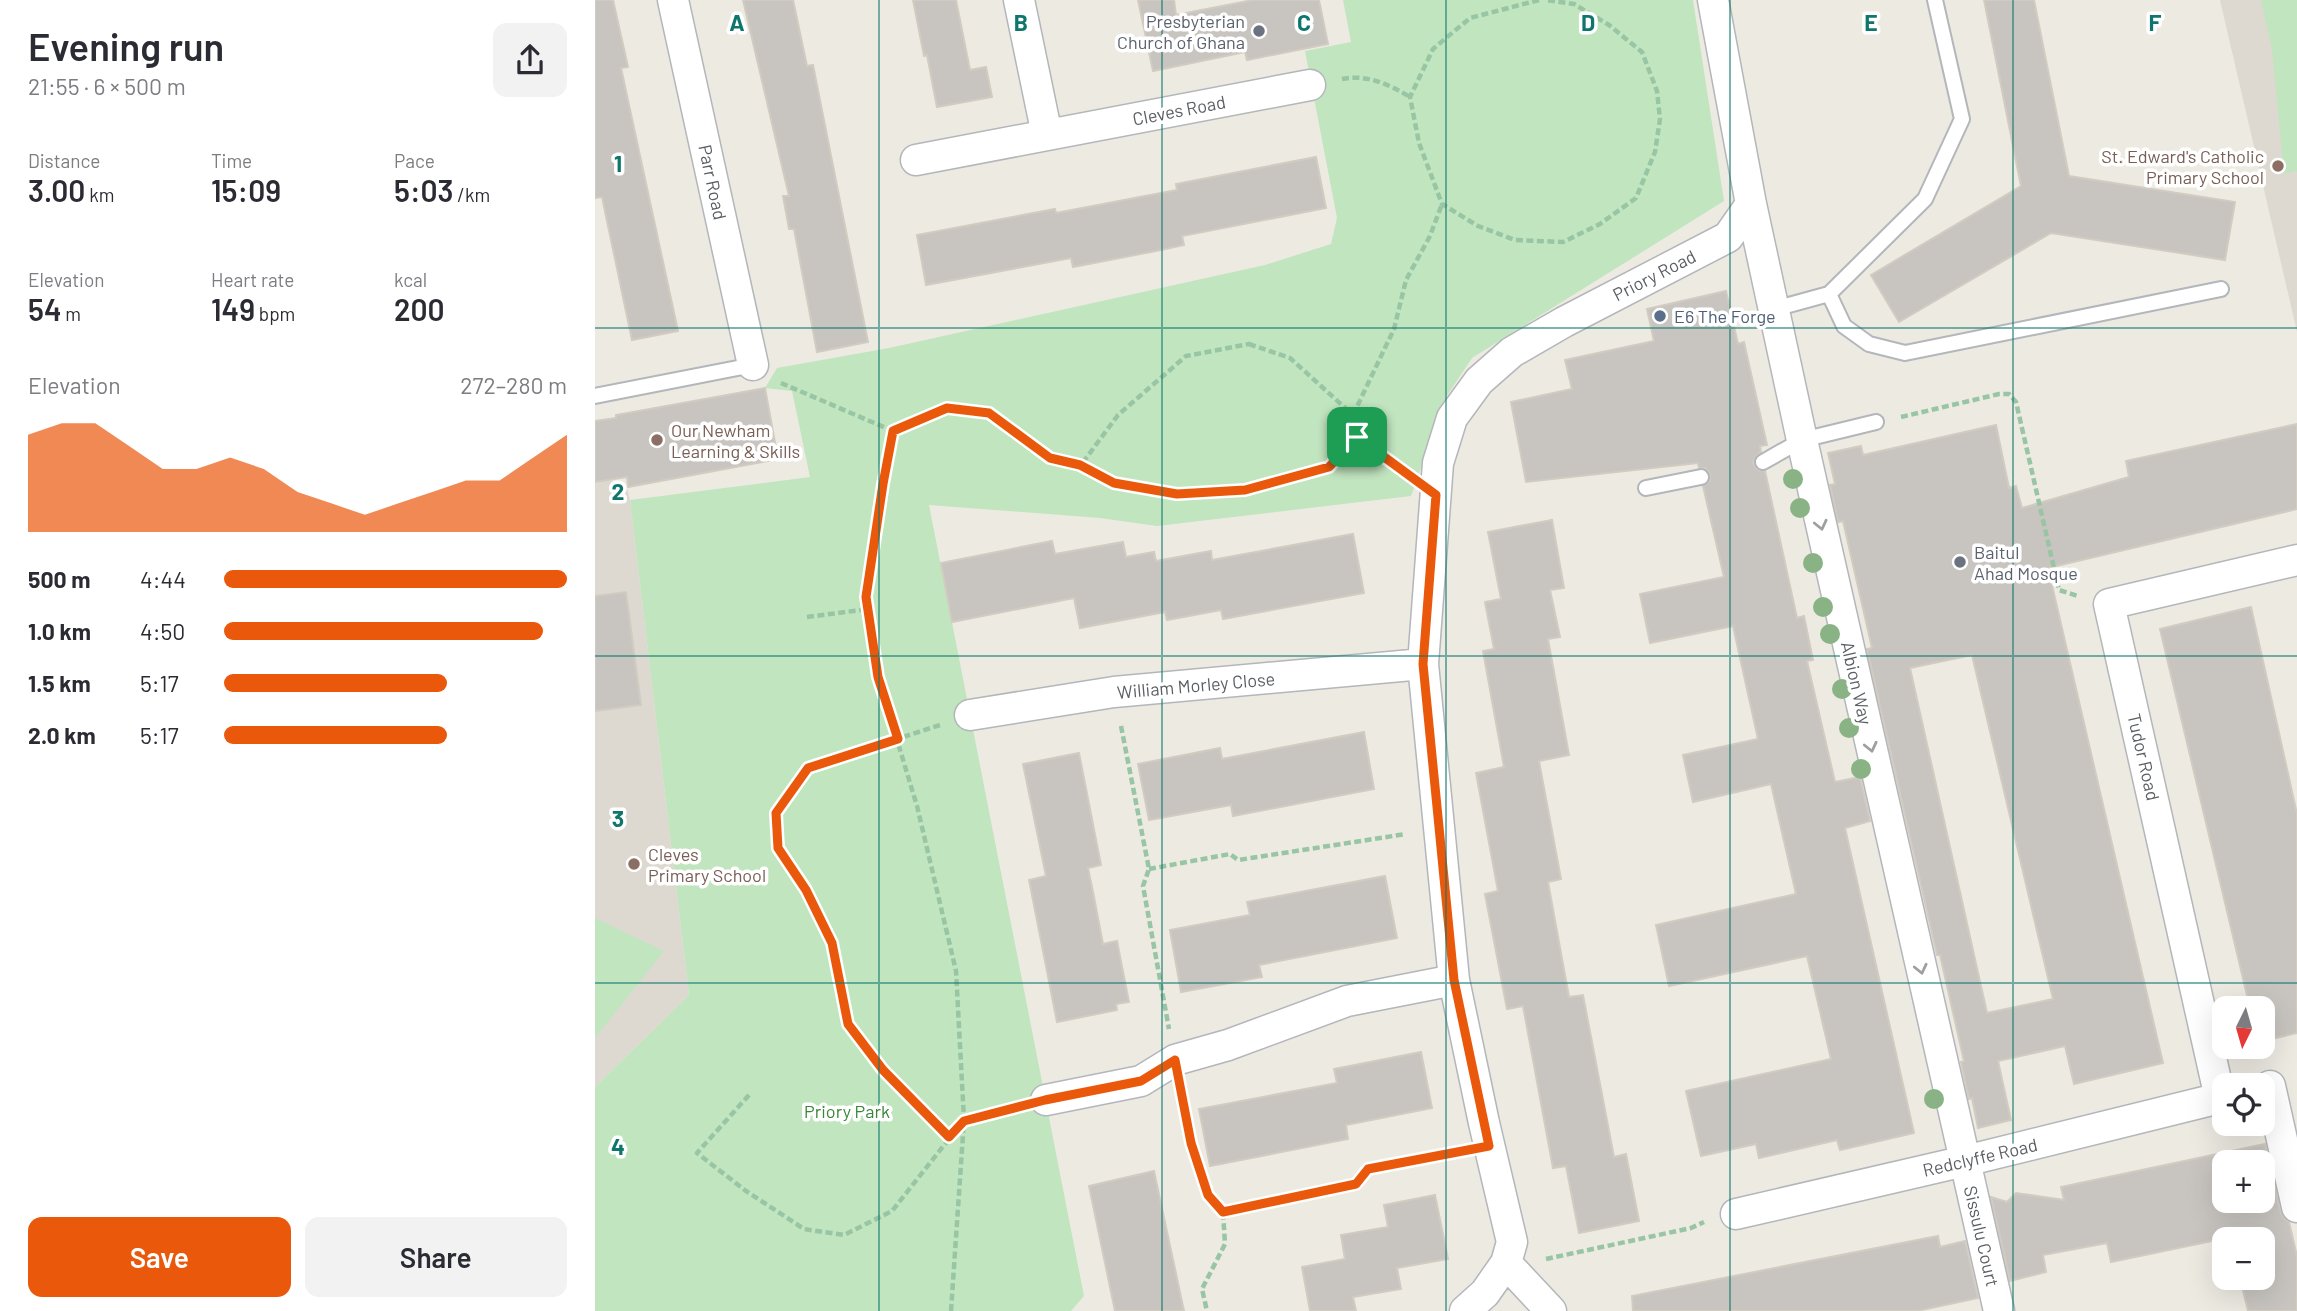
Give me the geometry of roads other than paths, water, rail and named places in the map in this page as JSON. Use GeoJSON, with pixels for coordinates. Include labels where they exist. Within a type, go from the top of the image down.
{"type":"FeatureCollection","features":[{"type":"Feature","properties":{"kind":"street","name":"Parr Road"},"geometry":{"type":"LineString","coordinates":[[673,0],[753,365]]}},
{"type":"Feature","properties":{"kind":"street"},"geometry":{"type":"LineString","coordinates":[[1019,0],[1047,135]]}},
{"type":"Feature","properties":{"kind":"street"},"geometry":{"type":"LineString","coordinates":[[1713,0],[1751,205]]}},
{"type":"Feature","properties":{"kind":"street","name":"Cleves Road"},"geometry":{"type":"LineString","coordinates":[[916,160],[1310,85]]}},
{"type":"Feature","properties":{"kind":"street","name":"Albion Way"},"geometry":{"type":"LineString","coordinates":[[1751,205],[1965,1161]]}},
{"type":"Feature","properties":{"kind":"street","name":"Priory Road"},"geometry":{"type":"LineString","coordinates":[[1423,664],[1438,463],[1452,418],[1479,381],[1512,352],[1564,321],[1728,237],[1751,205]]}},
{"type":"Feature","properties":{"kind":"street","name":"Tudor Road"},"geometry":{"type":"LineString","coordinates":[[2216,1073],[2109,604],[2297,560]]}},
{"type":"Feature","properties":{"kind":"street"},"geometry":{"type":"LineString","coordinates":[[1423,664],[1454,980],[1512,1242],[1506,1263],[1485,1293],[1465,1311]]}},
{"type":"Feature","properties":{"kind":"street","name":"William Morley Close"},"geometry":{"type":"LineString","coordinates":[[970,715],[1114,692],[1423,664]]}},
{"type":"Feature","properties":{"kind":"street"},"geometry":{"type":"LineString","coordinates":[[1045,1100],[1141,1081],[1175,1060],[1228,1045],[1347,1001],[1454,980]]}},
{"type":"Feature","properties":{"kind":"street"},"geometry":{"type":"LineString","coordinates":[[2277,1085],[2297,1207]]}},
{"type":"Feature","properties":{"kind":"street","name":"Redclyffe Road"},"geometry":{"type":"LineString","coordinates":[[1736,1214],[2212,1100]]}},
{"type":"Feature","properties":{"kind":"street","name":"Sissulu Court"},"geometry":{"type":"LineString","coordinates":[[1965,1161],[1999,1311]]}},
{"type":"Feature","properties":{"kind":"street"},"geometry":{"type":"LineString","coordinates":[[1506,1263],[1551,1311]]}},
{"type":"Feature","properties":{"kind":"lane"},"geometry":{"type":"LineString","coordinates":[[1774,309],[1829,294],[1925,199],[1962,120],[1935,0]]}},
{"type":"Feature","properties":{"kind":"lane"},"geometry":{"type":"LineString","coordinates":[[1829,294],[1844,326],[1869,344],[1905,353],[2221,289]]}},
{"type":"Feature","properties":{"kind":"lane"},"geometry":{"type":"LineString","coordinates":[[595,396],[753,365]]}},
{"type":"Feature","properties":{"kind":"lane"},"geometry":{"type":"LineString","coordinates":[[1763,462],[1877,422]]}},
{"type":"Feature","properties":{"kind":"lane"},"geometry":{"type":"LineString","coordinates":[[1646,488],[1701,477]]}},
{"type":"Feature","properties":{"kind":"place","name":"Presbyterian Church of Ghana"},"geometry":{"type":"Point","coordinates":[1259,31]}},
{"type":"Feature","properties":{"kind":"place","name":"St. Edward's Catholic Primary School"},"geometry":{"type":"Point","coordinates":[2278,166]}},
{"type":"Feature","properties":{"kind":"place","name":"E6 The Forge"},"geometry":{"type":"Point","coordinates":[1660,316]}},
{"type":"Feature","properties":{"kind":"place","name":"Our Newham Learning & Skills"},"geometry":{"type":"Point","coordinates":[657,440]}},
{"type":"Feature","properties":{"kind":"place","name":"Baitul Ahad Mosque"},"geometry":{"type":"Point","coordinates":[1960,562]}},
{"type":"Feature","properties":{"kind":"place","name":"Cleves Primary School"},"geometry":{"type":"Point","coordinates":[634,864]}},
{"type":"Feature","properties":{"kind":"park label","name":"Priory Park"},"geometry":{"type":"Point","coordinates":[847,1111]}}]}
